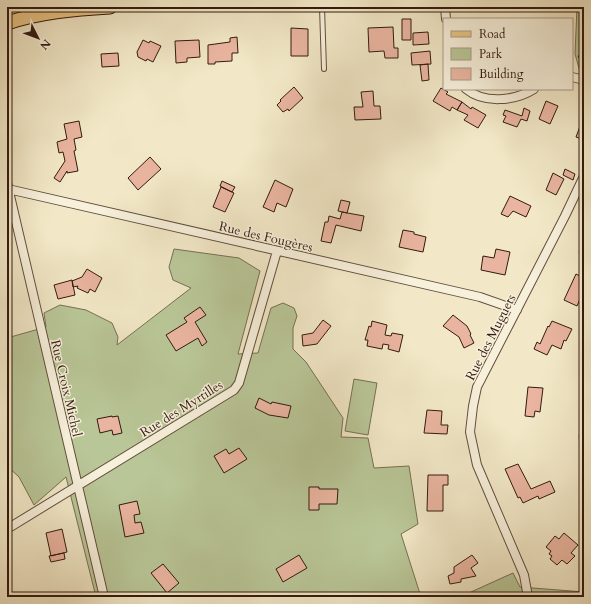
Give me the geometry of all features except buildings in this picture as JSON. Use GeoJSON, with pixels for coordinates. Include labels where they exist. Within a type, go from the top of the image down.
{"type":"FeatureCollection","features":[{"type":"Feature","properties":{"kind":"main road"},"geometry":{"type":"LineString","coordinates":[[7,23],[71,8],[110,7]]}},
{"type":"Feature","properties":{"kind":"street"},"geometry":{"type":"LineString","coordinates":[[445,7],[446,18]]}},
{"type":"Feature","properties":{"kind":"street"},"geometry":{"type":"LineString","coordinates":[[573,77],[584,80]]}},
{"type":"Feature","properties":{"kind":"street"},"geometry":{"type":"LineString","coordinates":[[468,90],[484,98],[500,99],[528,93],[532,90]]}},
{"type":"Feature","properties":{"kind":"street","name":"Rue des Muguets"},"geometry":{"type":"LineString","coordinates":[[528,597],[524,575],[477,465],[470,432],[473,406],[477,387],[584,176]]}},
{"type":"Feature","properties":{"kind":"street","name":"Rue des Fougères"},"geometry":{"type":"LineString","coordinates":[[8,186],[277,251],[480,297],[517,310]]}},
{"type":"Feature","properties":{"kind":"street","name":"Rue Croix Michel"},"geometry":{"type":"LineString","coordinates":[[8,186],[104,597]]}},
{"type":"Feature","properties":{"kind":"street","name":"Rue des Myrtilles"},"geometry":{"type":"LineString","coordinates":[[7,530],[234,390],[239,383],[277,251]]}},
{"type":"Feature","properties":{"kind":"lane"},"geometry":{"type":"LineString","coordinates":[[322,7],[324,69]]}},
{"type":"Feature","properties":{"kind":"green space"},"geometry":{"type":"Polygon","coordinates":[[[577,7],[584,7],[584,76],[581,75],[575,54],[577,7]]]}},
{"type":"Feature","properties":{"kind":"green space"},"geometry":{"type":"Polygon","coordinates":[[[174,249],[239,258],[260,271],[238,354],[258,353],[271,308],[283,303],[294,308],[297,316],[293,328],[293,349],[306,362],[343,418],[341,437],[368,438],[374,468],[409,466],[418,524],[401,534],[421,597],[96,597],[66,477],[34,505],[19,477],[7,466],[7,338],[46,327],[44,313],[60,305],[86,310],[112,323],[118,337],[117,345],[191,288],[173,280],[169,267],[174,249]]]}},
{"type":"Feature","properties":{"kind":"green space"},"geometry":{"type":"Polygon","coordinates":[[[354,379],[377,383],[368,435],[345,431],[354,379]]]}},
{"type":"Feature","properties":{"kind":"green space"},"geometry":{"type":"Polygon","coordinates":[[[584,433],[584,490],[579,435],[584,433]]]}},
{"type":"Feature","properties":{"kind":"green space"},"geometry":{"type":"Polygon","coordinates":[[[513,573],[520,587],[584,592],[584,597],[460,597],[513,573]]]}}]}
